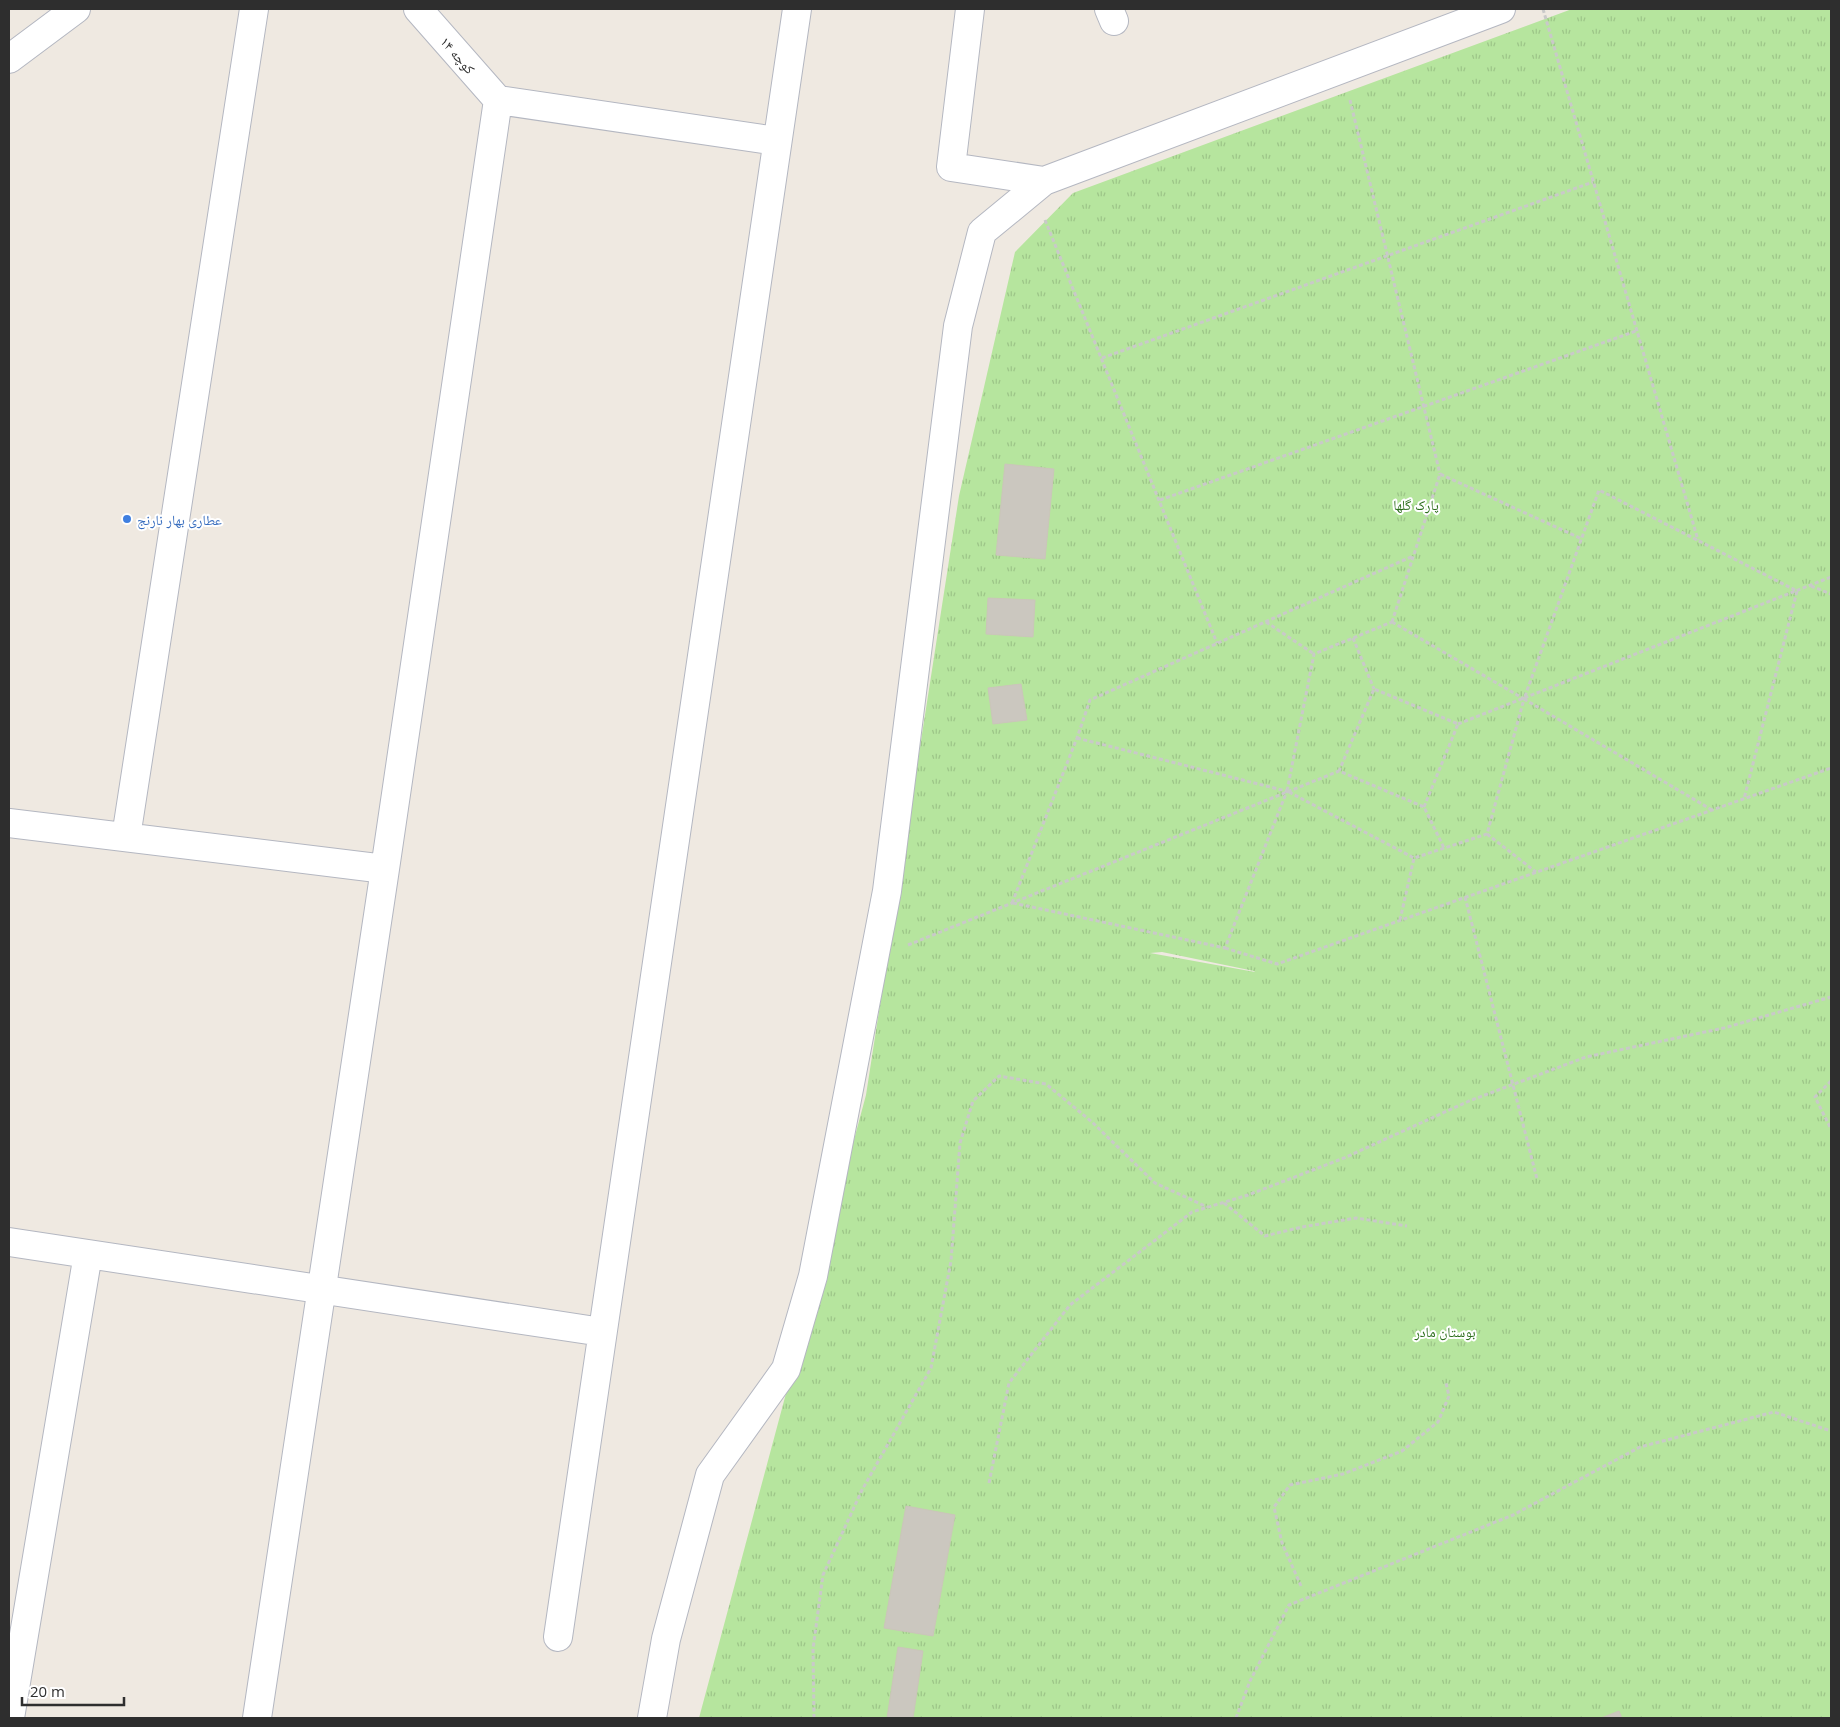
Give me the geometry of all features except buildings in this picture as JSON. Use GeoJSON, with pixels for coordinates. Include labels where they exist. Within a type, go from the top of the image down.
{"type":"FeatureCollection","features":[{"type":"Feature","properties":{"kind":"street"},"geometry":{"type":"LineString","coordinates":[[9,59],[76,9]]}},
{"type":"Feature","properties":{"kind":"street"},"geometry":{"type":"LineString","coordinates":[[126,838],[254,9]]}},
{"type":"Feature","properties":{"kind":"street","name":"کوچه ۱۴"},"geometry":{"type":"LineString","coordinates":[[418,9],[498,100]]}},
{"type":"Feature","properties":{"kind":"street"},"geometry":{"type":"LineString","coordinates":[[558,1637],[796,9]]}},
{"type":"Feature","properties":{"kind":"street"},"geometry":{"type":"LineString","coordinates":[[970,9],[951,167],[1038,185]]}},
{"type":"Feature","properties":{"kind":"street"},"geometry":{"type":"LineString","coordinates":[[652,1718],[666,1639],[710,1475],[786,1369],[813,1276],[887,890],[958,326],[982,232],[1038,185],[1501,9]]}},
{"type":"Feature","properties":{"kind":"street"},"geometry":{"type":"LineString","coordinates":[[257,1718],[385,869],[498,100],[777,142]]}},
{"type":"Feature","properties":{"kind":"street"},"geometry":{"type":"LineString","coordinates":[[9,823],[385,869]]}},
{"type":"Feature","properties":{"kind":"street"},"geometry":{"type":"LineString","coordinates":[[9,1242],[602,1332]]}},
{"type":"Feature","properties":{"kind":"street"},"geometry":{"type":"LineString","coordinates":[[10,1718],[88,1254]]}},
{"type":"Feature","properties":{"kind":"path"},"geometry":{"type":"LineString","coordinates":[[1543,9],[1698,540]]}},
{"type":"Feature","properties":{"kind":"path"},"geometry":{"type":"LineString","coordinates":[[1343,68],[1440,474],[1392,622]]}},
{"type":"Feature","properties":{"kind":"path"},"geometry":{"type":"LineString","coordinates":[[1102,358],[1593,182]]}},
{"type":"Feature","properties":{"kind":"path"},"geometry":{"type":"LineString","coordinates":[[1038,185],[1102,358],[1217,643]]}},
{"type":"Feature","properties":{"kind":"path"},"geometry":{"type":"LineString","coordinates":[[1160,500],[1636,331]]}},
{"type":"Feature","properties":{"kind":"path"},"geometry":{"type":"LineString","coordinates":[[1440,474],[1582,539]]}},
{"type":"Feature","properties":{"kind":"path"},"geometry":{"type":"LineString","coordinates":[[1487,834],[1524,699],[1599,490],[1797,590]]}},
{"type":"Feature","properties":{"kind":"path"},"geometry":{"type":"LineString","coordinates":[[1012,903],[1090,700],[1413,556]]}},
{"type":"Feature","properties":{"kind":"path"},"geometry":{"type":"LineString","coordinates":[[1353,638],[1374,689],[1458,724],[1831,577]]}},
{"type":"Feature","properties":{"kind":"path"},"geometry":{"type":"LineString","coordinates":[[1811,585],[1831,594]]}},
{"type":"Feature","properties":{"kind":"path"},"geometry":{"type":"LineString","coordinates":[[1744,799],[1797,590]]}},
{"type":"Feature","properties":{"kind":"path"},"geometry":{"type":"LineString","coordinates":[[1266,622],[1314,654]]}},
{"type":"Feature","properties":{"kind":"path"},"geometry":{"type":"LineString","coordinates":[[1392,622],[1712,810]]}},
{"type":"Feature","properties":{"kind":"path"},"geometry":{"type":"LineString","coordinates":[[1314,654],[1392,622]]}},
{"type":"Feature","properties":{"kind":"path"},"geometry":{"type":"LineString","coordinates":[[1225,948],[1287,791],[1314,654]]}},
{"type":"Feature","properties":{"kind":"path"},"geometry":{"type":"LineString","coordinates":[[1339,771],[1374,689]]}},
{"type":"Feature","properties":{"kind":"path"},"geometry":{"type":"LineString","coordinates":[[1424,807],[1458,724]]}},
{"type":"Feature","properties":{"kind":"path"},"geometry":{"type":"LineString","coordinates":[[1077,738],[1287,791],[1414,858],[1487,834]]}},
{"type":"Feature","properties":{"kind":"path"},"geometry":{"type":"LineString","coordinates":[[1012,903],[1225,948],[1277,964],[1831,768]]}},
{"type":"Feature","properties":{"kind":"path"},"geometry":{"type":"LineString","coordinates":[[906,946],[1339,771],[1424,807],[1444,848]]}},
{"type":"Feature","properties":{"kind":"path"},"geometry":{"type":"LineString","coordinates":[[1487,834],[1536,872]]}},
{"type":"Feature","properties":{"kind":"path"},"geometry":{"type":"LineString","coordinates":[[1400,920],[1414,858]]}},
{"type":"Feature","properties":{"kind":"path"},"geometry":{"type":"LineString","coordinates":[[1465,897],[1537,1179]]}},
{"type":"Feature","properties":{"kind":"path"},"geometry":{"type":"LineString","coordinates":[[989,1483],[1009,1383],[1070,1305],[1192,1212],[1248,1195],[1344,1158],[1469,1101],[1586,1057],[1724,1028],[1831,998]]}},
{"type":"Feature","properties":{"kind":"path"},"geometry":{"type":"LineString","coordinates":[[814,1718],[813,1649],[823,1575],[862,1490],[931,1368],[951,1261],[960,1143],[973,1101],[999,1076],[1046,1084],[1092,1122],[1155,1183],[1208,1207]]}},
{"type":"Feature","properties":{"kind":"path"},"geometry":{"type":"LineString","coordinates":[[1831,1081],[1816,1097],[1831,1129]]}},
{"type":"Feature","properties":{"kind":"path"},"geometry":{"type":"LineString","coordinates":[[1224,1202],[1265,1236],[1302,1227],[1356,1218],[1407,1226]]}},
{"type":"Feature","properties":{"kind":"path"},"geometry":{"type":"LineString","coordinates":[[1301,1586],[1282,1543],[1274,1507],[1290,1485],[1343,1474],[1402,1451],[1438,1422],[1449,1396],[1446,1383]]}},
{"type":"Feature","properties":{"kind":"path"},"geometry":{"type":"LineString","coordinates":[[1236,1718],[1250,1681],[1289,1605],[1513,1515],[1640,1447],[1774,1412],[1831,1431]]}},
{"type":"Feature","properties":{"kind":"green space"},"geometry":{"type":"Polygon","coordinates":[[[1572,9],[1831,9],[1831,1718],[699,1718],[866,1095],[959,496],[1015,252],[1073,193],[1572,9]],[[1162,952],[1150,953],[1255,972],[1162,952]]]}},
{"type":"Feature","properties":{"kind":"place","name":"عطاری بهار نارنج"},"geometry":{"type":"Point","coordinates":[127,519]}},
{"type":"Feature","properties":{"kind":"park label","name":"پارک گلها"},"geometry":{"type":"Point","coordinates":[1416,504]}},
{"type":"Feature","properties":{"kind":"park label","name":"بوستان مادر"},"geometry":{"type":"Point","coordinates":[1445,1331]}}]}
